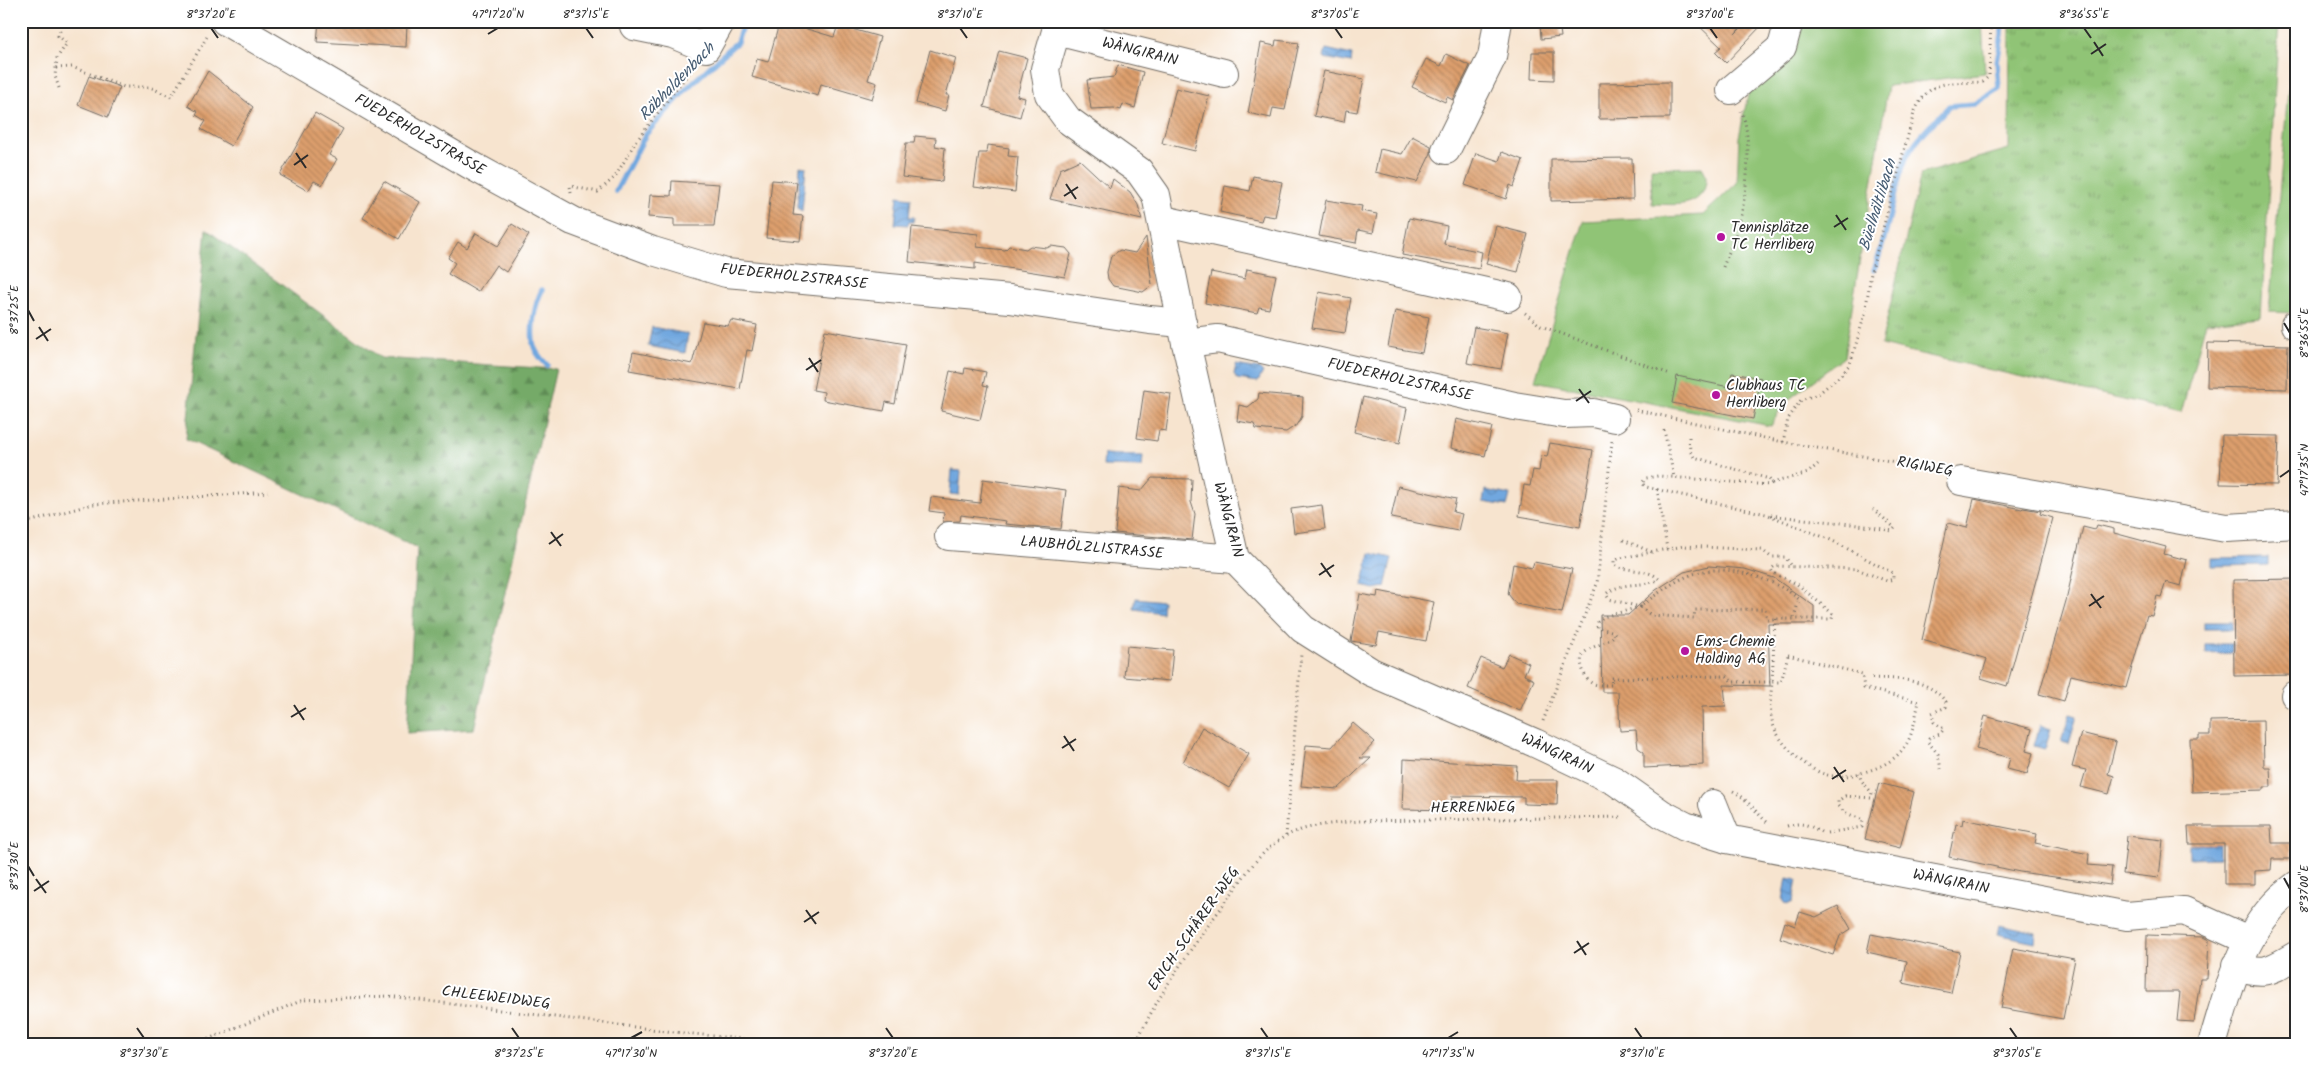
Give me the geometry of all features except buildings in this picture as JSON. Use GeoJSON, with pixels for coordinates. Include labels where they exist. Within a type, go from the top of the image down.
{"type":"FeatureCollection","features":[{"type":"Feature","properties":{"kind":"street"},"geometry":{"type":"LineString","coordinates":[[634,26],[673,34],[706,48],[721,21]]}},
{"type":"Feature","properties":{"kind":"street"},"geometry":{"type":"LineString","coordinates":[[1446,150],[1492,57],[1498,21]]}},
{"type":"Feature","properties":{"kind":"street"},"geometry":{"type":"LineString","coordinates":[[1732,90],[1782,47],[1790,21]]}},
{"type":"Feature","properties":{"kind":"street","name":"FUEDERHOLZSTRASSE"},"geometry":{"type":"LineString","coordinates":[[218,25],[564,216],[653,252],[726,273],[1010,299],[1150,320],[1184,332],[1218,338],[1514,406],[1564,414],[1594,413],[1615,418]]}},
{"type":"Feature","properties":{"kind":"street","name":"WÄNGIRAIN"},"geometry":{"type":"LineString","coordinates":[[1224,73],[1058,26],[1045,68],[1049,94],[1068,120],[1139,171],[1156,195],[1163,220],[1184,332],[1236,559],[1303,628],[1371,672],[1535,743],[1615,781],[1662,814],[1684,826],[1727,839],[2127,916],[2184,911],[2248,940]]}},
{"type":"Feature","properties":{"kind":"street"},"geometry":{"type":"LineString","coordinates":[[1163,220],[1508,297]]}},
{"type":"Feature","properties":{"kind":"street","name":"RIGIWEG"},"geometry":{"type":"LineString","coordinates":[[1961,481],[2226,528],[2295,524]]}},
{"type":"Feature","properties":{"kind":"street","name":"LAUBHÖLZLISTRASSE"},"geometry":{"type":"LineString","coordinates":[[948,536],[1236,559]]}},
{"type":"Feature","properties":{"kind":"street"},"geometry":{"type":"LineString","coordinates":[[1721,797],[1727,839]]}},
{"type":"Feature","properties":{"kind":"street"},"geometry":{"type":"LineString","coordinates":[[2212,1045],[2236,965],[2248,940],[2264,917],[2297,885]]}},
{"type":"Feature","properties":{"kind":"street"},"geometry":{"type":"LineString","coordinates":[[2236,965],[2255,971],[2269,970],[2282,965],[2297,955]]}},
{"type":"Feature","properties":{"kind":"path"},"geometry":{"type":"LineString","coordinates":[[1783,442],[1788,419],[1801,400],[1818,394],[1841,375],[1850,364],[1865,314],[1871,273],[1914,113],[1920,98],[1930,88],[1943,84],[1983,82],[1989,76],[1990,21]]}},
{"type":"Feature","properties":{"kind":"path"},"geometry":{"type":"LineString","coordinates":[[56,68],[72,67],[124,87],[150,87],[171,96],[218,25]]}},
{"type":"Feature","properties":{"kind":"path"},"geometry":{"type":"LineString","coordinates":[[59,88],[55,76],[57,58],[67,42],[58,36],[61,28]]}},
{"type":"Feature","properties":{"kind":"path"},"geometry":{"type":"LineString","coordinates":[[570,186],[598,192],[615,177],[634,143],[684,81],[706,48]]}},
{"type":"Feature","properties":{"kind":"path"},"geometry":{"type":"LineString","coordinates":[[1723,267],[1740,219],[1748,160],[1746,120],[1732,90]]}},
{"type":"Feature","properties":{"kind":"path"},"geometry":{"type":"LineString","coordinates":[[1508,297],[1541,326],[1670,374]]}},
{"type":"Feature","properties":{"kind":"path","name":"RIGIWEG"},"geometry":{"type":"LineString","coordinates":[[1615,418],[1618,406],[1783,442],[1962,474],[1961,481]]}},
{"type":"Feature","properties":{"kind":"path"},"geometry":{"type":"LineString","coordinates":[[1535,743],[1597,584],[1615,418]]}},
{"type":"Feature","properties":{"kind":"path"},"geometry":{"type":"LineString","coordinates":[[1664,430],[1674,477]]}},
{"type":"Feature","properties":{"kind":"path"},"geometry":{"type":"LineString","coordinates":[[1689,437],[1690,451],[1694,457],[1769,479],[1772,482]]}},
{"type":"Feature","properties":{"kind":"path"},"geometry":{"type":"LineString","coordinates":[[2295,524],[2297,443]]}},
{"type":"Feature","properties":{"kind":"path"},"geometry":{"type":"LineString","coordinates":[[1818,464],[1808,473],[1772,482],[1769,486],[1658,476],[1646,478],[1642,483],[1646,487],[1766,514],[1825,523],[1860,524],[1892,532],[1895,528],[1873,509]]}},
{"type":"Feature","properties":{"kind":"path"},"geometry":{"type":"LineString","coordinates":[[1657,489],[1667,550]]}},
{"type":"Feature","properties":{"kind":"path"},"geometry":{"type":"LineString","coordinates":[[21,524],[93,504],[268,492]]}},
{"type":"Feature","properties":{"kind":"path"},"geometry":{"type":"LineString","coordinates":[[1766,514],[1831,540],[1893,573],[1894,579],[1887,581],[1857,569],[1793,567],[1775,566],[1771,569],[1773,573],[1797,584],[1833,614],[1832,619],[1794,618],[1767,620],[1766,609],[1695,610],[1694,618],[1651,616],[1640,608],[1608,599],[1606,594],[1611,590],[1636,582],[1654,582],[1659,579],[1644,572],[1614,565],[1614,561],[1620,558],[1684,546],[1762,550],[1771,557],[1785,557],[1793,567]]}},
{"type":"Feature","properties":{"kind":"path"},"geometry":{"type":"LineString","coordinates":[[1623,540],[1638,544],[1652,552]]}},
{"type":"Feature","properties":{"kind":"path"},"geometry":{"type":"LineString","coordinates":[[1775,619],[1772,682],[1770,702],[1772,722],[1781,739],[1797,758],[1817,771],[1834,776],[1859,773],[1892,761],[1903,750],[1909,740],[1918,702],[1864,688],[1862,674],[1788,656],[1781,682],[1772,682],[1732,682],[1727,676],[1611,678],[1612,685],[1594,685],[1587,680],[1581,667],[1582,656],[1593,646],[1612,639],[1615,634],[1612,631],[1597,628],[1598,622],[1603,617],[1640,608],[1679,580],[1702,571],[1723,570],[1744,573],[1771,581],[1799,599],[1794,618]]}},
{"type":"Feature","properties":{"kind":"path"},"geometry":{"type":"LineString","coordinates":[[1286,836],[1303,628]]}},
{"type":"Feature","properties":{"kind":"path"},"geometry":{"type":"LineString","coordinates":[[1872,678],[1918,682],[1931,688],[1944,699],[1946,707],[1932,713],[1934,722],[1944,728],[1940,734],[1929,738],[1928,742],[1938,754],[1941,768]]}},
{"type":"Feature","properties":{"kind":"path"},"geometry":{"type":"LineString","coordinates":[[1784,826],[1801,823],[1809,824],[1826,834],[1862,827],[1863,820],[1844,812],[1838,805],[1838,801],[1845,796],[1871,798],[1872,793],[1861,780],[1859,773]]}},
{"type":"Feature","properties":{"kind":"path"},"geometry":{"type":"LineString","coordinates":[[1721,797],[1744,796],[1768,823]]}},
{"type":"Feature","properties":{"kind":"path","name":"HERRENWEG"},"geometry":{"type":"LineString","coordinates":[[1286,836],[1326,824],[1360,821],[1662,814]]}},
{"type":"Feature","properties":{"kind":"path","name":"ERICH-SCHÄRER-WEG"},"geometry":{"type":"LineString","coordinates":[[1135,1045],[1167,984],[1190,949],[1251,867],[1286,836]]}},
{"type":"Feature","properties":{"kind":"path","name":"CHLEEWEIDWEG"},"geometry":{"type":"LineString","coordinates":[[194,1045],[303,1000],[388,996],[674,1032],[804,1045]]}},
{"type":"Feature","properties":{"kind":"green space","name":"Tennisplätze TC Herrliberg"},"geometry":{"type":"Polygon","coordinates":[[[1798,21],[1982,21],[1985,73],[1888,86],[1844,357],[1783,404],[1771,426],[1535,381],[1583,221],[1703,215],[1737,183],[1739,137],[1749,90],[1798,21]]]}},
{"type":"Feature","properties":{"kind":"green space"},"geometry":{"type":"Polygon","coordinates":[[[2126,21],[2279,21],[2261,317],[2206,322],[2181,413],[1881,345],[1921,174],[2009,149],[2010,27],[2126,21]]]}},
{"type":"Feature","properties":{"kind":"green space"},"geometry":{"type":"Polygon","coordinates":[[[2294,21],[2297,21],[2297,313],[2269,312],[2294,21]]]}},
{"type":"Feature","properties":{"kind":"green space"},"geometry":{"type":"Polygon","coordinates":[[[1702,167],[1706,175],[1706,181],[1700,196],[1688,203],[1674,205],[1652,204],[1651,168],[1702,167]]]}},
{"type":"Feature","properties":{"kind":"green space"},"geometry":{"type":"Polygon","coordinates":[[[206,229],[381,358],[556,369],[474,729],[407,733],[417,548],[186,439],[206,229]]]}},
{"type":"Feature","properties":{"kind":"water"},"geometry":{"type":"Polygon","coordinates":[[[1326,49],[1352,55],[1351,63],[1324,58],[1326,49]]]}},
{"type":"Feature","properties":{"kind":"water"},"geometry":{"type":"Polygon","coordinates":[[[800,166],[806,167],[802,211],[797,208],[800,166]]]}},
{"type":"Feature","properties":{"kind":"water"},"geometry":{"type":"Polygon","coordinates":[[[898,196],[911,198],[909,217],[914,217],[913,222],[909,222],[908,225],[895,224],[898,196]]]}},
{"type":"Feature","properties":{"kind":"water"},"geometry":{"type":"Polygon","coordinates":[[[652,327],[688,334],[685,353],[648,346],[652,327]]]}},
{"type":"Feature","properties":{"kind":"water"},"geometry":{"type":"Polygon","coordinates":[[[1236,365],[1260,369],[1263,372],[1258,382],[1237,379],[1234,374],[1236,365]]]}},
{"type":"Feature","properties":{"kind":"water"},"geometry":{"type":"Polygon","coordinates":[[[1104,454],[1143,456],[1142,467],[1103,466],[1104,454]]]}},
{"type":"Feature","properties":{"kind":"water"},"geometry":{"type":"Polygon","coordinates":[[[952,470],[961,471],[959,495],[950,494],[952,470]]]}},
{"type":"Feature","properties":{"kind":"water"},"geometry":{"type":"Polygon","coordinates":[[[1485,490],[1510,495],[1507,506],[1483,502],[1485,490]]]}},
{"type":"Feature","properties":{"kind":"water"},"geometry":{"type":"Polygon","coordinates":[[[1370,553],[1392,558],[1385,587],[1374,589],[1362,586],[1370,553]]]}},
{"type":"Feature","properties":{"kind":"water"},"geometry":{"type":"Polygon","coordinates":[[[2268,557],[2268,565],[2212,566],[2212,558],[2268,557]]]}},
{"type":"Feature","properties":{"kind":"water"},"geometry":{"type":"Polygon","coordinates":[[[1136,598],[1163,601],[1162,613],[1134,609],[1136,598]]]}},
{"type":"Feature","properties":{"kind":"water"},"geometry":{"type":"Polygon","coordinates":[[[2204,622],[2232,622],[2232,629],[2204,629],[2204,622]]]}},
{"type":"Feature","properties":{"kind":"water"},"geometry":{"type":"Polygon","coordinates":[[[2206,644],[2232,644],[2232,653],[2206,654],[2206,644]]]}},
{"type":"Feature","properties":{"kind":"water"},"geometry":{"type":"Polygon","coordinates":[[[2070,714],[2077,716],[2069,744],[2061,742],[2070,714]]]}},
{"type":"Feature","properties":{"kind":"water"},"geometry":{"type":"Polygon","coordinates":[[[2040,725],[2051,729],[2045,749],[2034,746],[2040,725]]]}},
{"type":"Feature","properties":{"kind":"water"},"geometry":{"type":"Polygon","coordinates":[[[2219,844],[2219,858],[2189,859],[2189,845],[2219,844]]]}},
{"type":"Feature","properties":{"kind":"water"},"geometry":{"type":"Polygon","coordinates":[[[1787,878],[1797,880],[1793,902],[1787,905],[1783,900],[1787,878]]]}},
{"type":"Feature","properties":{"kind":"water"},"geometry":{"type":"Polygon","coordinates":[[[1999,925],[2036,933],[2035,942],[1997,934],[1999,925]]]}},
{"type":"Feature","properties":{"kind":"waterway","name":"Räbhaldenbach"},"geometry":{"type":"LineString","coordinates":[[616,191],[646,134],[688,87],[737,42],[744,21]]}},
{"type":"Feature","properties":{"kind":"waterway","name":"Büelhältlibach"},"geometry":{"type":"LineString","coordinates":[[1874,270],[1904,163],[1912,147],[1949,106],[1974,104],[1999,88],[1997,62],[2002,34],[2002,21]]}},
{"type":"Feature","properties":{"kind":"waterway","name":"Räbhaldenbach"},"geometry":{"type":"LineString","coordinates":[[542,290],[534,315],[533,344],[547,365]]}},
{"type":"Feature","properties":{"kind":"place","name":"Tennisplätze TC Herrliberg"},"geometry":{"type":"Point","coordinates":[1721,237]}},
{"type":"Feature","properties":{"kind":"place","name":"Clubhaus TC Herrliberg"},"geometry":{"type":"Point","coordinates":[1716,395]}},
{"type":"Feature","properties":{"kind":"place","name":"Ems-Chemie Holding AG"},"geometry":{"type":"Point","coordinates":[1685,651]}}]}
